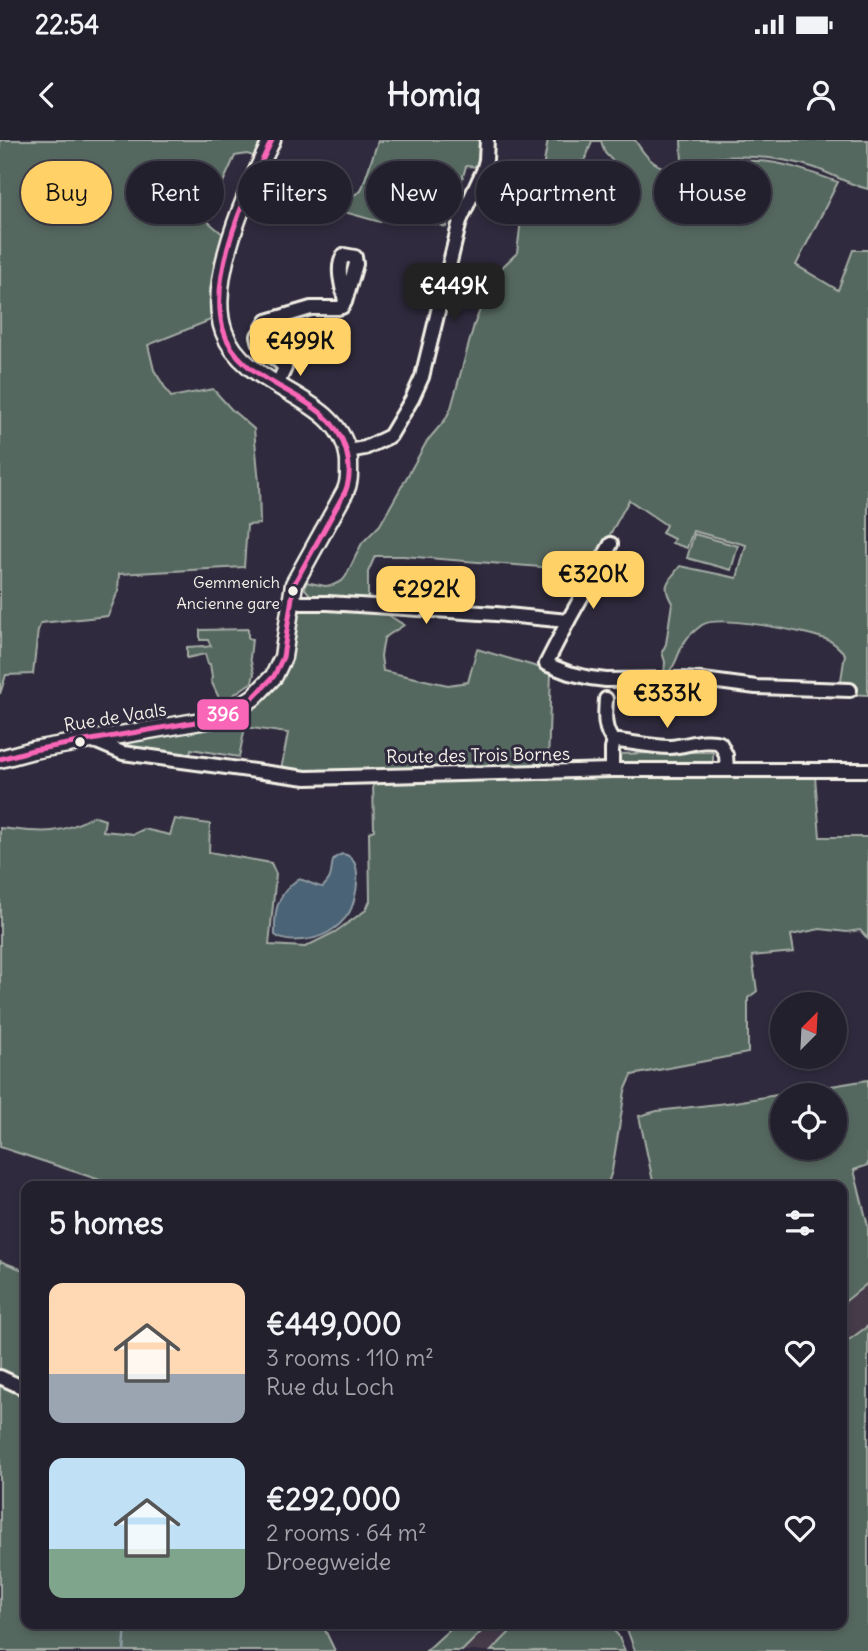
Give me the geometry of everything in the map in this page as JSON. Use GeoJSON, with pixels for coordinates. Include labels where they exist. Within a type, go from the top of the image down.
{"type":"FeatureCollection","features":[{"type":"Feature","properties":{"kind":"main road"},"geometry":{"type":"LineString","coordinates":[[272,140],[231,241],[220,289],[220,320],[224,334],[236,355],[248,367],[329,419],[348,451]]}},
{"type":"Feature","properties":{"kind":"main road","name":"Rue de Vaals"},"geometry":{"type":"LineString","coordinates":[[0,759],[33,750],[213,719],[254,696],[279,667],[286,642],[294,584],[348,485],[348,451]]}},
{"type":"Feature","properties":{"kind":"street"},"geometry":{"type":"LineString","coordinates":[[348,451],[365,448],[390,436],[422,377],[460,221],[479,181],[486,160],[488,140]]}},
{"type":"Feature","properties":{"kind":"street"},"geometry":{"type":"LineString","coordinates":[[277,385],[285,368],[283,363],[266,353],[258,336],[267,321],[311,308],[338,308],[345,302]]}},
{"type":"Feature","properties":{"kind":"street"},"geometry":{"type":"LineString","coordinates":[[611,544],[546,664],[569,673],[606,680],[681,678],[756,687],[850,691]]}},
{"type":"Feature","properties":{"kind":"street"},"geometry":{"type":"LineString","coordinates":[[291,599],[301,603],[468,612],[568,621]]}},
{"type":"Feature","properties":{"kind":"street"},"geometry":{"type":"LineString","coordinates":[[606,699],[605,726],[614,742]]}},
{"type":"Feature","properties":{"kind":"street","name":"Route des Trois Bornes"},"geometry":{"type":"LineString","coordinates":[[92,740],[123,753],[306,778],[612,770],[868,770]]}},
{"type":"Feature","properties":{"kind":"street"},"geometry":{"type":"LineString","coordinates":[[614,742],[665,747],[712,740],[720,743],[726,755],[727,770]]}},
{"type":"Feature","properties":{"kind":"street"},"geometry":{"type":"LineString","coordinates":[[612,770],[614,742]]}},
{"type":"Feature","properties":{"kind":"street"},"geometry":{"type":"LineString","coordinates":[[0,1377],[21,1387]]}},
{"type":"Feature","properties":{"kind":"shaded area"},"geometry":{"type":"Polygon","coordinates":[[[868,1283],[868,1326],[847,1341],[847,1300],[868,1283]]]}},
{"type":"Feature","properties":{"kind":"shaded area"},"geometry":{"type":"Polygon","coordinates":[[[484,1629],[513,1629],[491,1651],[462,1651],[484,1629]]]}},
{"type":"Feature","properties":{"kind":"green space"},"geometry":{"type":"Polygon","coordinates":[[[0,140],[264,140],[256,157],[247,154],[235,156],[224,180],[224,161],[126,161],[126,224],[211,224],[224,235],[212,287],[213,319],[148,345],[154,370],[171,397],[213,389],[254,429],[260,524],[247,525],[244,567],[119,574],[118,591],[108,616],[41,623],[33,674],[6,675],[0,694],[0,140]]]}},
{"type":"Feature","properties":{"kind":"green space"},"geometry":{"type":"Polygon","coordinates":[[[483,140],[481,161],[476,161],[476,167],[466,166],[462,178],[462,161],[371,161],[378,141],[483,140]]]}},
{"type":"Feature","properties":{"kind":"green space"},"geometry":{"type":"Polygon","coordinates":[[[548,140],[635,140],[654,162],[654,224],[771,224],[771,163],[838,182],[796,265],[838,290],[853,250],[868,250],[868,695],[843,694],[841,680],[845,654],[831,641],[803,633],[744,623],[711,622],[702,625],[683,644],[672,668],[664,675],[665,662],[662,652],[666,644],[672,603],[667,583],[680,566],[737,578],[746,545],[693,531],[687,548],[672,543],[674,539],[662,533],[666,525],[629,500],[590,571],[375,556],[368,572],[368,601],[312,597],[305,589],[306,582],[325,586],[342,581],[362,543],[380,525],[427,441],[445,420],[480,310],[499,270],[517,253],[520,224],[640,224],[640,161],[613,161],[605,153],[601,141],[592,141],[585,161],[544,161],[548,140]]]}},
{"type":"Feature","properties":{"kind":"green space"},"geometry":{"type":"Polygon","coordinates":[[[681,140],[868,140],[868,189],[812,167],[780,160],[731,157],[682,161],[681,140]]]}},
{"type":"Feature","properties":{"kind":"green space"},"geometry":{"type":"Polygon","coordinates":[[[366,176],[366,218],[352,214],[352,196],[361,191],[366,176]]]}},
{"type":"Feature","properties":{"kind":"green space"},"geometry":{"type":"Polygon","coordinates":[[[694,534],[738,546],[731,570],[687,558],[694,534]]]}},
{"type":"Feature","properties":{"kind":"green space"},"geometry":{"type":"Polygon","coordinates":[[[312,607],[382,611],[404,625],[384,638],[381,656],[383,671],[448,685],[468,682],[477,649],[551,671],[548,766],[281,770],[288,733],[245,727],[239,757],[191,749],[190,755],[155,752],[130,747],[125,743],[127,740],[187,732],[216,724],[260,700],[297,614],[312,607]]]}},
{"type":"Feature","properties":{"kind":"green space"},"geometry":{"type":"Polygon","coordinates":[[[248,629],[248,638],[252,639],[252,682],[223,702],[211,681],[210,664],[205,654],[187,658],[187,647],[211,646],[208,640],[200,640],[200,630],[248,629]]]}},
{"type":"Feature","properties":{"kind":"green space"},"geometry":{"type":"Polygon","coordinates":[[[713,752],[713,764],[620,764],[616,758],[619,754],[713,752]]]}},
{"type":"Feature","properties":{"kind":"green space"},"geometry":{"type":"Polygon","coordinates":[[[502,776],[815,776],[820,837],[868,837],[868,939],[860,930],[847,932],[820,929],[791,935],[794,952],[752,956],[757,991],[748,998],[748,1053],[632,1075],[625,1091],[609,1181],[103,1181],[0,1147],[0,828],[58,830],[93,816],[105,820],[103,831],[134,834],[144,829],[170,835],[175,819],[210,824],[209,852],[271,863],[276,874],[269,945],[305,947],[335,932],[366,910],[370,901],[369,832],[374,830],[373,781],[502,776]]]}},
{"type":"Feature","properties":{"kind":"green space"},"geometry":{"type":"Polygon","coordinates":[[[868,1080],[868,1165],[854,1170],[868,1226],[868,1283],[847,1300],[847,1181],[653,1181],[639,1116],[657,1111],[770,1096],[770,1160],[847,1160],[847,1083],[868,1080]]]}},
{"type":"Feature","properties":{"kind":"green space"},"geometry":{"type":"Polygon","coordinates":[[[0,1261],[21,1269],[21,1384],[0,1375],[0,1261]]]}},
{"type":"Feature","properties":{"kind":"green space"},"geometry":{"type":"Polygon","coordinates":[[[868,1326],[868,1651],[635,1651],[625,1629],[847,1629],[847,1341],[868,1326]]]}},
{"type":"Feature","properties":{"kind":"green space"},"geometry":{"type":"Polygon","coordinates":[[[0,1380],[21,1390],[21,1629],[324,1629],[335,1651],[0,1651],[0,1380]]]}},
{"type":"Feature","properties":{"kind":"green space"},"geometry":{"type":"Polygon","coordinates":[[[450,1629],[484,1629],[462,1651],[426,1651],[450,1629]]]}},
{"type":"Feature","properties":{"kind":"green space"},"geometry":{"type":"Polygon","coordinates":[[[513,1629],[612,1629],[618,1635],[625,1651],[491,1651],[513,1629]]]}},
{"type":"Feature","properties":{"kind":"water"},"geometry":{"type":"Polygon","coordinates":[[[343,854],[350,857],[357,871],[352,907],[345,919],[334,929],[315,938],[291,940],[275,935],[276,910],[285,891],[298,879],[323,887],[329,878],[333,860],[343,854]]]}},
{"type":"Feature","properties":{"kind":"waterway"},"geometry":{"type":"LineString","coordinates":[[124,1651],[126,1629]]}},
{"type":"Feature","properties":{"kind":"transit line","name":"396"},"geometry":{"type":"LineString","coordinates":[[0,759],[33,750],[213,719],[254,697],[274,676],[283,657],[294,584],[345,492],[349,471],[346,450],[337,430],[322,414],[247,365],[232,349],[223,329],[220,307],[225,258],[232,232],[272,140]]}},
{"type":"Feature","properties":{"kind":"place","name":"Gemmenich Ancienne gare"},"geometry":{"type":"Point","coordinates":[293,591]}}]}
